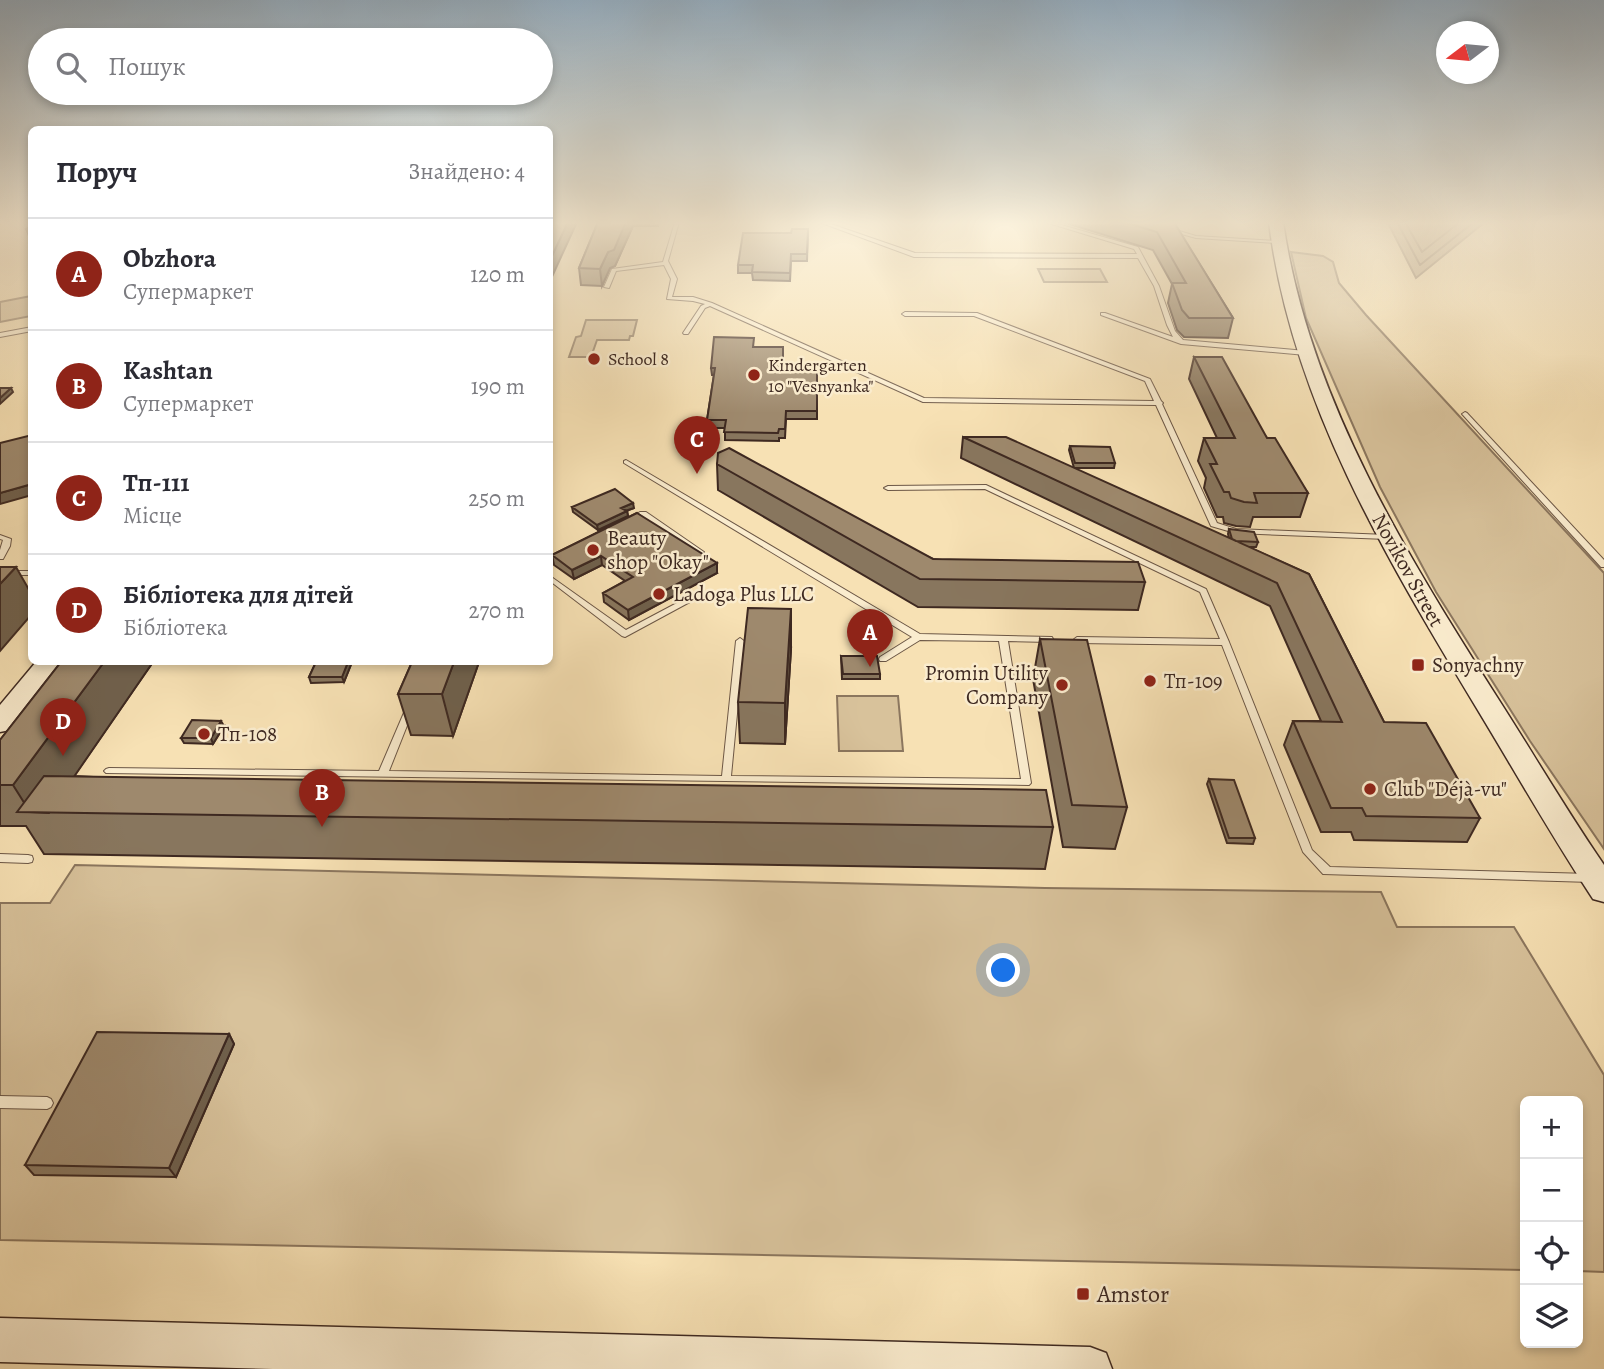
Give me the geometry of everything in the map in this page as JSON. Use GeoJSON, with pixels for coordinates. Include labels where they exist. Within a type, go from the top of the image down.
{"type":"FeatureCollection","features":[{"type":"Feature","properties":{"kind":"main road","name":"Novikov Street"},"geometry":{"type":"LineString","coordinates":[[1290,286],[1306,354],[1341,443],[1389,537],[1443,634],[1600,884]]}},
{"type":"Feature","properties":{"kind":"main road"},"geometry":{"type":"LineString","coordinates":[[0,723],[47,665]]}},
{"type":"Feature","properties":{"kind":"main road"},"geometry":{"type":"LineString","coordinates":[[0,1340],[716,1364],[1090,1369]]}},
{"type":"Feature","properties":{"kind":"lane"},"geometry":{"type":"LineString","coordinates":[[672,286],[669,298],[693,299],[710,304],[923,400],[1160,404]]}},
{"type":"Feature","properties":{"kind":"lane"},"geometry":{"type":"LineString","coordinates":[[1157,286],[1163,308],[1181,342]]}},
{"type":"Feature","properties":{"kind":"lane"},"geometry":{"type":"LineString","coordinates":[[686,333],[704,307],[710,304]]}},
{"type":"Feature","properties":{"kind":"lane"},"geometry":{"type":"LineString","coordinates":[[905,314],[975,314],[1148,380],[1214,524],[1235,531],[1389,537]]}},
{"type":"Feature","properties":{"kind":"lane"},"geometry":{"type":"LineString","coordinates":[[925,324],[926,314]]}},
{"type":"Feature","properties":{"kind":"lane"},"geometry":{"type":"LineString","coordinates":[[1103,314],[1181,342],[1306,354]]}},
{"type":"Feature","properties":{"kind":"lane"},"geometry":{"type":"LineString","coordinates":[[0,335],[28,330]]}},
{"type":"Feature","properties":{"kind":"lane"},"geometry":{"type":"LineString","coordinates":[[1465,414],[1604,565]]}},
{"type":"Feature","properties":{"kind":"lane"},"geometry":{"type":"LineString","coordinates":[[626,462],[918,637],[1057,639]]}},
{"type":"Feature","properties":{"kind":"lane"},"geometry":{"type":"LineString","coordinates":[[888,488],[986,488],[1203,591],[1308,852],[1327,871],[1600,884]]}},
{"type":"Feature","properties":{"kind":"lane"},"geometry":{"type":"LineString","coordinates":[[620,525],[643,514],[700,552]]}},
{"type":"Feature","properties":{"kind":"lane"},"geometry":{"type":"LineString","coordinates":[[0,537],[7,538],[0,557]]}},
{"type":"Feature","properties":{"kind":"lane"},"geometry":{"type":"LineString","coordinates":[[0,573],[28,573]]}},
{"type":"Feature","properties":{"kind":"lane"},"geometry":{"type":"LineString","coordinates":[[553,580],[625,634],[695,597]]}},
{"type":"Feature","properties":{"kind":"lane"},"geometry":{"type":"LineString","coordinates":[[883,659],[918,637]]}},
{"type":"Feature","properties":{"kind":"lane"},"geometry":{"type":"LineString","coordinates":[[109,771],[1026,783],[1003,639]]}},
{"type":"Feature","properties":{"kind":"lane"},"geometry":{"type":"LineString","coordinates":[[1070,640],[1225,642]]}},
{"type":"Feature","properties":{"kind":"lane"},"geometry":{"type":"LineString","coordinates":[[726,779],[740,641]]}},
{"type":"Feature","properties":{"kind":"lane"},"geometry":{"type":"LineString","coordinates":[[383,774],[414,699]]}},
{"type":"Feature","properties":{"kind":"lane"},"geometry":{"type":"LineString","coordinates":[[0,858],[28,859]]}},
{"type":"Feature","properties":{"kind":"lane"},"geometry":{"type":"LineString","coordinates":[[0,1102],[47,1102]]}},
{"type":"Feature","properties":{"kind":"shaded area"},"geometry":{"type":"Polygon","coordinates":[[[1299,286],[1341,286],[1604,573],[1604,849],[1530,741],[1436,592],[1380,487],[1306,318],[1299,286]]]}},
{"type":"Feature","properties":{"kind":"shaded area"},"geometry":{"type":"Polygon","coordinates":[[[28,297],[28,317],[0,322],[0,302],[28,297]]]}},
{"type":"Feature","properties":{"kind":"shaded area"},"geometry":{"type":"Polygon","coordinates":[[[586,320],[637,320],[633,336],[630,336],[629,340],[597,340],[591,357],[569,357],[576,337],[581,336],[586,320]]]}},
{"type":"Feature","properties":{"kind":"shaded area"},"geometry":{"type":"Polygon","coordinates":[[[837,696],[898,696],[903,751],[839,751],[837,696]]]}},
{"type":"Feature","properties":{"kind":"shaded area"},"geometry":{"type":"Polygon","coordinates":[[[75,865],[1045,888],[1381,892],[1397,927],[1514,927],[1604,1075],[1604,1272],[1583,1271],[1583,1096],[1520,1096],[1520,1270],[0,1240],[0,903],[50,903],[75,865]]]}},
{"type":"Feature","properties":{"kind":"building"},"geometry":{"type":"Polygon","coordinates":[[[1173,286],[1213,286],[1233,318],[1189,318],[1182,310],[1173,286]]]}},
{"type":"Feature","properties":{"kind":"building"},"geometry":{"type":"Polygon","coordinates":[[[714,337],[754,338],[753,347],[783,347],[783,364],[796,364],[795,371],[817,371],[817,411],[786,411],[785,429],[779,429],[778,433],[724,432],[726,420],[707,420],[715,368],[711,368],[714,337]]]}},
{"type":"Feature","properties":{"kind":"building"},"geometry":{"type":"Polygon","coordinates":[[[1194,357],[1222,357],[1267,438],[1275,438],[1308,493],[1254,493],[1257,503],[1231,498],[1229,492],[1224,492],[1210,464],[1217,464],[1204,438],[1235,438],[1194,357]]]}},
{"type":"Feature","properties":{"kind":"building"},"geometry":{"type":"Polygon","coordinates":[[[0,388],[11,388],[0,398],[0,388]]]}},
{"type":"Feature","properties":{"kind":"building"},"geometry":{"type":"Polygon","coordinates":[[[28,436],[28,485],[0,493],[0,443],[28,436]]]}},
{"type":"Feature","properties":{"kind":"building"},"geometry":{"type":"Polygon","coordinates":[[[963,437],[1006,437],[1309,574],[1384,722],[1426,723],[1480,818],[1366,816],[1362,808],[1331,808],[1293,721],[1342,722],[1277,583],[963,437]]]}},
{"type":"Feature","properties":{"kind":"building"},"geometry":{"type":"Polygon","coordinates":[[[1070,446],[1110,447],[1115,463],[1075,463],[1070,446]]]}},
{"type":"Feature","properties":{"kind":"building"},"geometry":{"type":"Polygon","coordinates":[[[729,448],[933,559],[1138,562],[1145,582],[920,579],[717,464],[718,453],[729,448]]]}},
{"type":"Feature","properties":{"kind":"building"},"geometry":{"type":"Polygon","coordinates":[[[615,489],[633,503],[621,508],[627,511],[597,525],[572,507],[615,489]]]}},
{"type":"Feature","properties":{"kind":"building"},"geometry":{"type":"Polygon","coordinates":[[[637,513],[717,563],[628,610],[603,593],[633,577],[601,556],[572,570],[553,555],[637,513]]]}},
{"type":"Feature","properties":{"kind":"building"},"geometry":{"type":"Polygon","coordinates":[[[1229,529],[1254,532],[1258,542],[1236,541],[1232,539],[1229,529]]]}},
{"type":"Feature","properties":{"kind":"building"},"geometry":{"type":"Polygon","coordinates":[[[0,567],[16,567],[0,584],[0,567]]]}},
{"type":"Feature","properties":{"kind":"building"},"geometry":{"type":"Polygon","coordinates":[[[748,608],[791,609],[785,703],[738,702],[748,608]]]}},
{"type":"Feature","properties":{"kind":"building"},"geometry":{"type":"Polygon","coordinates":[[[1040,639],[1087,640],[1127,807],[1072,805],[1040,639]]]}},
{"type":"Feature","properties":{"kind":"building"},"geometry":{"type":"Polygon","coordinates":[[[841,656],[877,656],[880,674],[843,674],[841,656]]]}},
{"type":"Feature","properties":{"kind":"building"},"geometry":{"type":"Polygon","coordinates":[[[59,665],[102,665],[13,785],[0,785],[0,740],[59,665]]]}},
{"type":"Feature","properties":{"kind":"building"},"geometry":{"type":"Polygon","coordinates":[[[315,665],[347,665],[342,677],[309,677],[315,665]]]}},
{"type":"Feature","properties":{"kind":"building"},"geometry":{"type":"Polygon","coordinates":[[[411,665],[453,665],[442,694],[398,694],[411,665]]]}},
{"type":"Feature","properties":{"kind":"building"},"geometry":{"type":"Polygon","coordinates":[[[192,720],[221,721],[211,738],[181,738],[192,720]]]}},
{"type":"Feature","properties":{"kind":"building"},"geometry":{"type":"Polygon","coordinates":[[[44,776],[1046,790],[1053,827],[17,812],[44,776]]]}},
{"type":"Feature","properties":{"kind":"building"},"geometry":{"type":"Polygon","coordinates":[[[1209,779],[1234,780],[1255,838],[1229,838],[1209,779]]]}},
{"type":"Feature","properties":{"kind":"building"},"geometry":{"type":"Polygon","coordinates":[[[97,1032],[229,1034],[169,1168],[25,1165],[97,1032]]]}},
{"type":"Feature","properties":{"kind":"place","name":"School 8"},"geometry":{"type":"Point","coordinates":[594,359]}},
{"type":"Feature","properties":{"kind":"place","name":"Kindergarten 10 \"Vesnyanka\""},"geometry":{"type":"Point","coordinates":[754,375]}},
{"type":"Feature","properties":{"kind":"place","name":"Тп-111"},"geometry":{"type":"Point","coordinates":[697,474]}},
{"type":"Feature","properties":{"kind":"place","name":"Beauty shop \"Okay\""},"geometry":{"type":"Point","coordinates":[593,550]}},
{"type":"Feature","properties":{"kind":"place","name":"Ladoga Plus LLC"},"geometry":{"type":"Point","coordinates":[659,594]}},
{"type":"Feature","properties":{"kind":"place","name":"Sonyachny"},"geometry":{"type":"Point","coordinates":[1418,665]}},
{"type":"Feature","properties":{"kind":"place","name":"Obzhora"},"geometry":{"type":"Point","coordinates":[870,667]}},
{"type":"Feature","properties":{"kind":"place","name":"Тп-109"},"geometry":{"type":"Point","coordinates":[1150,681]}},
{"type":"Feature","properties":{"kind":"place","name":"Promin Utility Company"},"geometry":{"type":"Point","coordinates":[1062,685]}},
{"type":"Feature","properties":{"kind":"place","name":"Тп-108"},"geometry":{"type":"Point","coordinates":[204,734]}},
{"type":"Feature","properties":{"kind":"place","name":"Бібліотека для дітей"},"geometry":{"type":"Point","coordinates":[63,756]}},
{"type":"Feature","properties":{"kind":"place","name":"Club \"Déjà-vu\""},"geometry":{"type":"Point","coordinates":[1370,789]}},
{"type":"Feature","properties":{"kind":"place","name":"Kashtan"},"geometry":{"type":"Point","coordinates":[322,827]}},
{"type":"Feature","properties":{"kind":"place","name":"Amstor"},"geometry":{"type":"Point","coordinates":[1083,1294]}}]}
